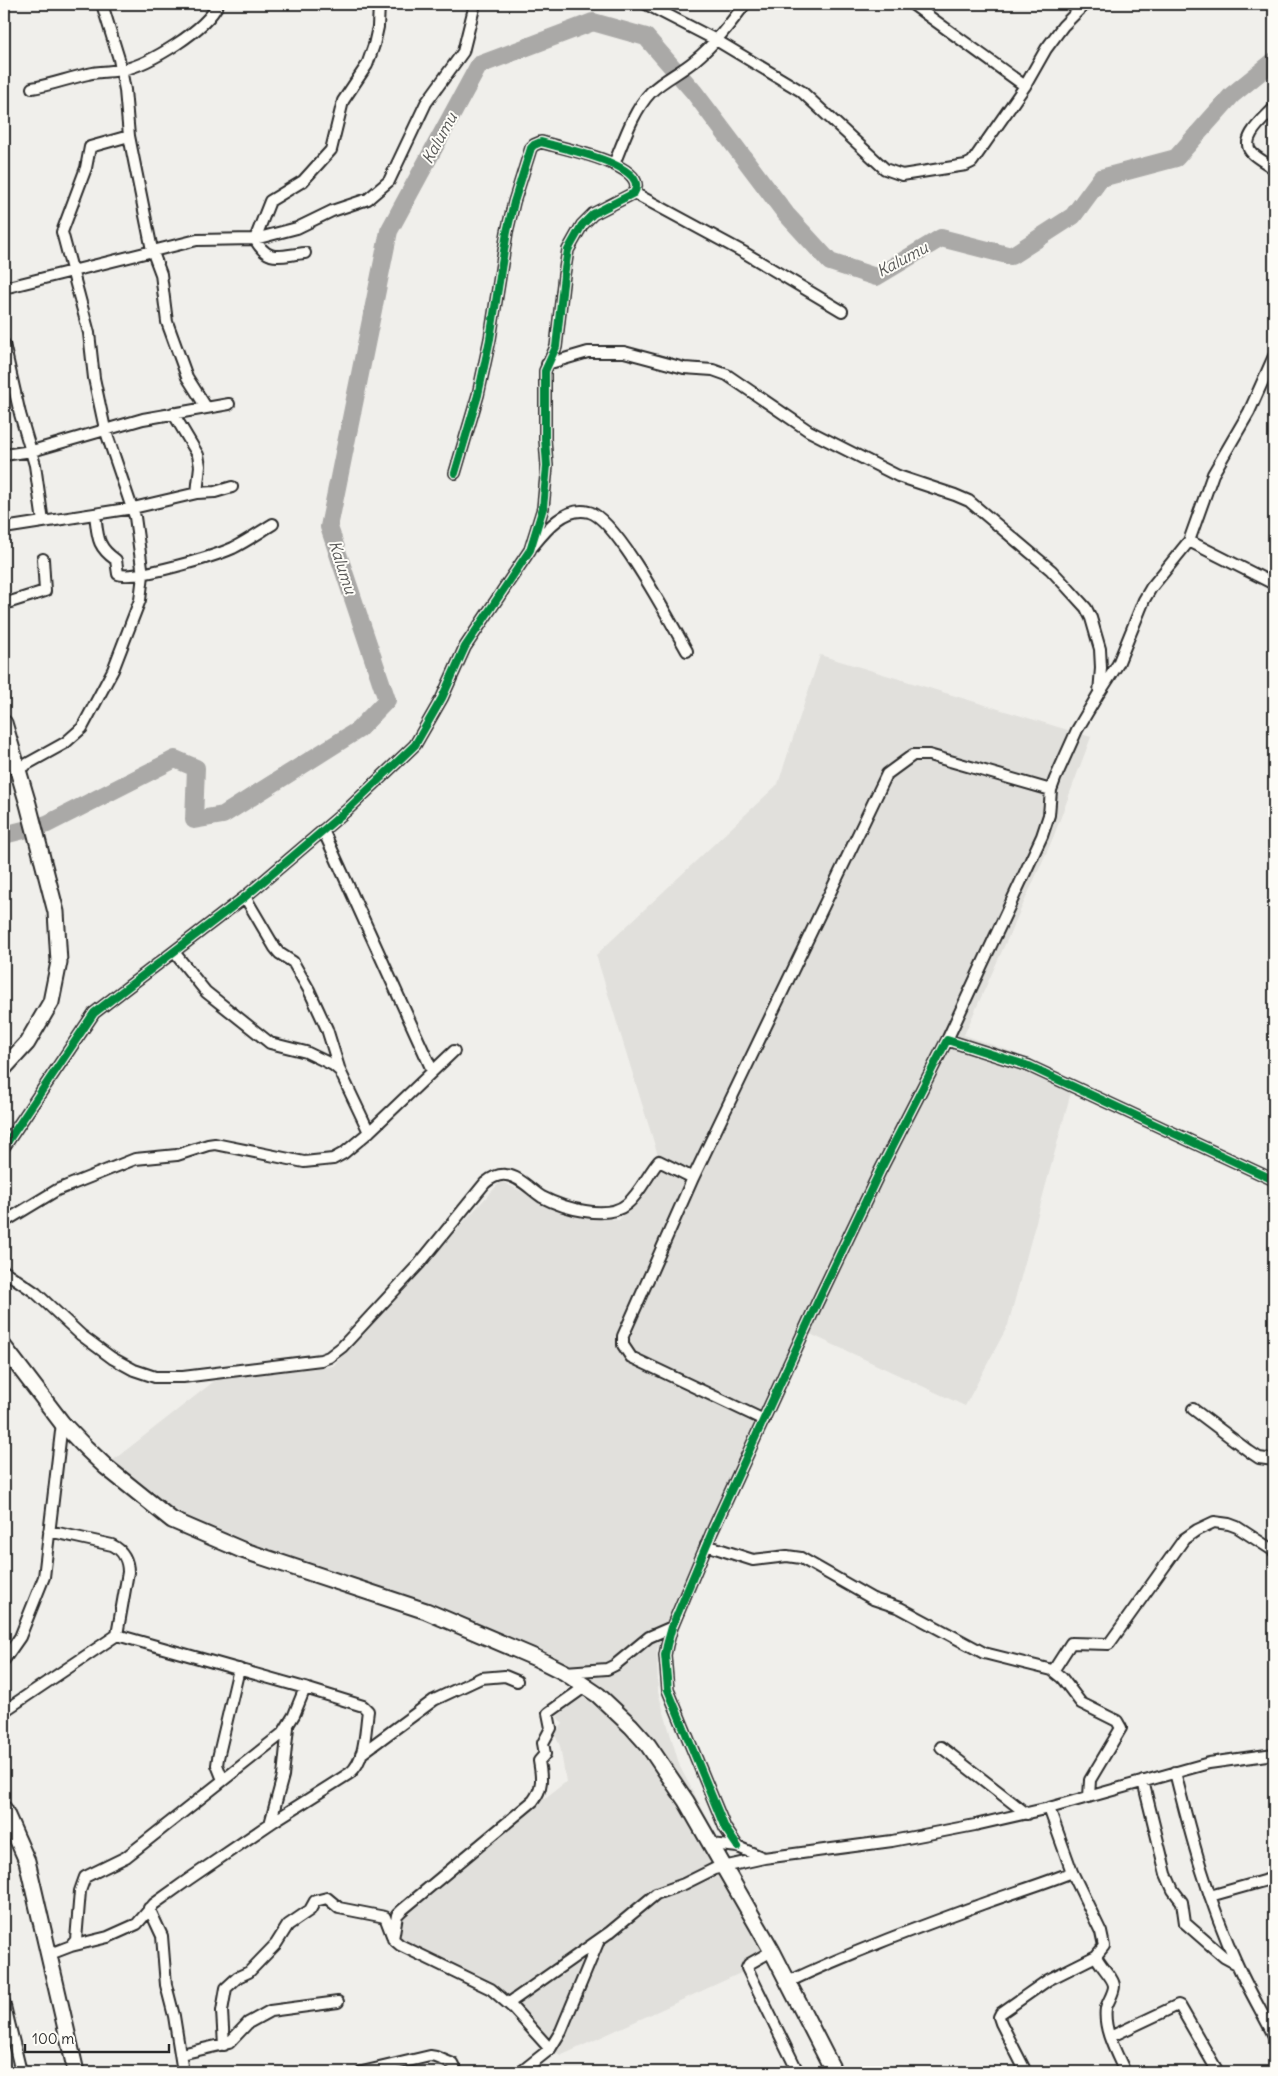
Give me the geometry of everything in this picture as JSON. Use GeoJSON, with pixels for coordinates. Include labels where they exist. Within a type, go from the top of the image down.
{"type":"FeatureCollection","features":[{"type":"Feature","properties":{"kind":"street"},"geometry":{"type":"LineString","coordinates":[[102,4],[116,44],[129,136],[152,250],[161,274],[166,312],[187,377],[206,407]]}},
{"type":"Feature","properties":{"kind":"street"},"geometry":{"type":"LineString","coordinates":[[32,88],[92,73],[121,70],[151,58],[197,30],[209,19],[218,4]]}},
{"type":"Feature","properties":{"kind":"street"},"geometry":{"type":"LineString","coordinates":[[255,239],[270,201],[303,181],[331,150],[343,101],[366,65],[374,45],[378,27],[379,4]]}},
{"type":"Feature","properties":{"kind":"street"},"geometry":{"type":"LineString","coordinates":[[4,288],[152,250],[203,239],[255,239],[297,228],[332,211],[368,199],[387,184],[426,103],[463,52],[475,4]]}},
{"type":"Feature","properties":{"kind":"street"},"geometry":{"type":"LineString","coordinates":[[646,4],[716,40],[801,91],[885,168],[902,175],[969,164],[1025,86],[1046,49],[1085,4]]}},
{"type":"Feature","properties":{"kind":"street"},"geometry":{"type":"LineString","coordinates":[[614,164],[626,134],[646,99],[652,92],[693,62],[716,40],[729,27],[745,4]]}},
{"type":"Feature","properties":{"kind":"street"},"geometry":{"type":"LineString","coordinates":[[912,4],[1025,86]]}},
{"type":"Feature","properties":{"kind":"street"},"geometry":{"type":"LineString","coordinates":[[1274,108],[1249,137],[1248,144],[1251,152],[1274,169]]}},
{"type":"Feature","properties":{"kind":"street"},"geometry":{"type":"LineString","coordinates":[[18,769],[64,743],[82,728],[114,670],[140,600],[143,575],[132,508],[104,429],[94,378],[89,332],[72,272],[63,227],[86,168],[89,150],[93,146],[129,136]]}},
{"type":"Feature","properties":{"kind":"street"},"geometry":{"type":"LineString","coordinates":[[455,473],[480,387],[490,339],[507,232],[530,148],[541,142],[614,164],[624,169],[635,179],[634,193],[593,214],[582,225],[568,250],[556,347],[547,364],[544,380],[546,491],[543,508],[530,550]]}},
{"type":"Feature","properties":{"kind":"street"},"geometry":{"type":"LineString","coordinates":[[634,193],[745,253],[842,311]]}},
{"type":"Feature","properties":{"kind":"street"},"geometry":{"type":"LineString","coordinates":[[255,239],[262,251],[268,256],[305,253]]}},
{"type":"Feature","properties":{"kind":"street"},"geometry":{"type":"LineString","coordinates":[[4,344],[20,414],[32,451],[43,522]]}},
{"type":"Feature","properties":{"kind":"street"},"geometry":{"type":"LineString","coordinates":[[547,364],[588,352],[615,352],[649,358],[684,368],[720,372],[809,431],[898,476],[955,494],[969,501],[1051,570],[1086,608],[1096,632],[1100,649],[1100,694]]}},
{"type":"Feature","properties":{"kind":"street"},"geometry":{"type":"LineString","coordinates":[[738,1847],[725,1828],[668,1690],[665,1655],[672,1627],[706,1545],[844,1244],[946,1040],[1042,836],[1049,814],[1051,790],[1077,730],[1118,664],[1144,600],[1151,588],[1189,540],[1213,474],[1258,395],[1274,357]]}},
{"type":"Feature","properties":{"kind":"street"},"geometry":{"type":"LineString","coordinates":[[4,455],[32,451],[104,429],[173,413],[229,404]]}},
{"type":"Feature","properties":{"kind":"street"},"geometry":{"type":"LineString","coordinates":[[173,413],[198,455],[200,466],[197,493]]}},
{"type":"Feature","properties":{"kind":"street"},"geometry":{"type":"LineString","coordinates":[[4,528],[132,508],[232,487]]}},
{"type":"Feature","properties":{"kind":"street"},"geometry":{"type":"LineString","coordinates":[[4,1147],[94,1013],[245,897],[323,830],[415,745],[442,698],[465,647],[530,550],[549,527],[569,514],[589,512],[598,516],[608,525],[658,599],[687,651]]}},
{"type":"Feature","properties":{"kind":"street"},"geometry":{"type":"LineString","coordinates":[[95,514],[99,543],[117,563],[118,574],[123,576],[143,575],[213,556],[235,547],[272,524]]}},
{"type":"Feature","properties":{"kind":"street"},"geometry":{"type":"LineString","coordinates":[[1189,540],[1274,584]]}},
{"type":"Feature","properties":{"kind":"street"},"geometry":{"type":"LineString","coordinates":[[4,604],[45,591],[43,559]]}},
{"type":"Feature","properties":{"kind":"street"},"geometry":{"type":"LineString","coordinates":[[4,723],[28,804],[56,912],[59,962],[51,1002],[27,1043],[4,1068]]}},
{"type":"Feature","properties":{"kind":"street"},"geometry":{"type":"LineString","coordinates":[[764,1420],[631,1357],[623,1345],[623,1336],[693,1178],[887,774],[913,755],[929,755],[1051,790]]}},
{"type":"Feature","properties":{"kind":"street"},"geometry":{"type":"LineString","coordinates":[[323,830],[385,971],[432,1070]]}},
{"type":"Feature","properties":{"kind":"street"},"geometry":{"type":"LineString","coordinates":[[245,897],[275,948],[293,962],[309,990],[327,1029],[340,1071],[369,1132]]}},
{"type":"Feature","properties":{"kind":"street"},"geometry":{"type":"LineString","coordinates":[[174,952],[206,992],[270,1043],[306,1052],[340,1071]]}},
{"type":"Feature","properties":{"kind":"street"},"geometry":{"type":"LineString","coordinates":[[946,1040],[1029,1066],[1274,1180]]}},
{"type":"Feature","properties":{"kind":"street"},"geometry":{"type":"LineString","coordinates":[[4,1222],[57,1190],[135,1158],[177,1155],[208,1144],[304,1162],[328,1161],[344,1153],[369,1132],[454,1051]]}},
{"type":"Feature","properties":{"kind":"street"},"geometry":{"type":"LineString","coordinates":[[4,1271],[36,1293],[81,1334],[112,1358],[134,1370],[156,1377],[183,1377],[322,1360],[342,1347],[401,1284],[490,1179],[507,1175],[514,1177],[554,1202],[598,1213],[608,1213],[626,1205],[659,1161],[693,1178]]}},
{"type":"Feature","properties":{"kind":"street"},"geometry":{"type":"LineString","coordinates":[[4,1347],[62,1424],[106,1467],[150,1503],[182,1525],[242,1550],[426,1611],[488,1636],[564,1672],[586,1686],[631,1726],[648,1745],[686,1800],[772,1951],[834,2072]]}},
{"type":"Feature","properties":{"kind":"street"},"geometry":{"type":"LineString","coordinates":[[1193,1409],[1259,1458],[1274,1460]]}},
{"type":"Feature","properties":{"kind":"street"},"geometry":{"type":"LineString","coordinates":[[4,1660],[20,1637],[42,1585],[62,1424]]}},
{"type":"Feature","properties":{"kind":"street"},"geometry":{"type":"LineString","coordinates":[[1053,1671],[1071,1643],[1109,1644],[1184,1539],[1204,1526],[1214,1522],[1229,1524],[1237,1527],[1274,1551]]}},
{"type":"Feature","properties":{"kind":"street"},"geometry":{"type":"LineString","coordinates":[[4,1711],[117,1635],[128,1572],[127,1561],[121,1552],[112,1545],[49,1531]]}},
{"type":"Feature","properties":{"kind":"street"},"geometry":{"type":"LineString","coordinates":[[706,1545],[759,1561],[787,1556],[800,1558],[873,1598],[900,1608],[984,1653],[1053,1671],[1062,1678],[1082,1703],[1117,1722],[1121,1728],[1090,1780],[1089,1797]]}},
{"type":"Feature","properties":{"kind":"street"},"geometry":{"type":"LineString","coordinates":[[564,1672],[606,1669],[649,1637],[672,1627]]}},
{"type":"Feature","properties":{"kind":"street"},"geometry":{"type":"LineString","coordinates":[[50,1954],[71,1946],[108,1937],[137,1924],[149,1908],[270,1824],[350,1773],[355,1769],[361,1754],[368,1711],[366,1708],[305,1688],[117,1635]]}},
{"type":"Feature","properties":{"kind":"street"},"geometry":{"type":"LineString","coordinates":[[223,1780],[218,1765],[218,1758],[239,1669]]}},
{"type":"Feature","properties":{"kind":"street"},"geometry":{"type":"LineString","coordinates":[[361,1754],[434,1700],[481,1678],[505,1676],[518,1681]]}},
{"type":"Feature","properties":{"kind":"street"},"geometry":{"type":"LineString","coordinates":[[224,2045],[222,2011],[226,1988],[234,1980],[249,1972],[276,1944],[288,1925],[310,1910],[315,1901],[327,1898],[339,1908],[385,1917],[397,1915],[441,1876],[533,1802],[541,1787],[540,1761],[545,1754],[544,1743],[550,1731],[548,1713],[586,1686]]}},
{"type":"Feature","properties":{"kind":"street"},"geometry":{"type":"LineString","coordinates":[[71,1946],[76,1940],[80,1891],[85,1878],[126,1857],[283,1733],[305,1688]]}},
{"type":"Feature","properties":{"kind":"street"},"geometry":{"type":"LineString","coordinates":[[270,1824],[283,1776],[288,1726]]}},
{"type":"Feature","properties":{"kind":"street"},"geometry":{"type":"LineString","coordinates":[[941,1747],[1027,1814]]}},
{"type":"Feature","properties":{"kind":"street"},"geometry":{"type":"LineString","coordinates":[[509,2003],[599,1940],[656,1894],[684,1884],[706,1872],[723,1866],[764,1858],[892,1841],[1027,1814],[1209,1763],[1274,1754]]}},
{"type":"Feature","properties":{"kind":"street"},"geometry":{"type":"LineString","coordinates":[[1175,1772],[1190,1832],[1210,1896],[1237,1964],[1274,2036]]}},
{"type":"Feature","properties":{"kind":"street"},"geometry":{"type":"LineString","coordinates":[[1143,1781],[1166,1874],[1173,1890],[1182,1902],[1186,1923],[1224,1957],[1237,1964]]}},
{"type":"Feature","properties":{"kind":"street"},"geometry":{"type":"LineString","coordinates":[[1026,2072],[1000,2024],[999,2017],[1048,1980],[1096,1956],[1104,1946],[1101,1932],[1072,1872],[1049,1808]]}},
{"type":"Feature","properties":{"kind":"street"},"geometry":{"type":"LineString","coordinates":[[4,1809],[27,1861],[76,2072]]}},
{"type":"Feature","properties":{"kind":"street"},"geometry":{"type":"LineString","coordinates":[[711,1844],[738,1847],[764,1858]]}},
{"type":"Feature","properties":{"kind":"street"},"geometry":{"type":"LineString","coordinates":[[788,1982],[838,1959],[1072,1872]]}},
{"type":"Feature","properties":{"kind":"street"},"geometry":{"type":"LineString","coordinates":[[1210,1896],[1274,1878]]}},
{"type":"Feature","properties":{"kind":"street"},"geometry":{"type":"LineString","coordinates":[[149,1908],[162,1936],[166,1985],[174,2016],[183,2072]]}},
{"type":"Feature","properties":{"kind":"street"},"geometry":{"type":"LineString","coordinates":[[393,1939],[397,1915]]}},
{"type":"Feature","properties":{"kind":"street"},"geometry":{"type":"LineString","coordinates":[[385,1917],[393,1939],[400,1945],[484,1985],[509,2003],[550,2049]]}},
{"type":"Feature","properties":{"kind":"street"},"geometry":{"type":"LineString","coordinates":[[521,2072],[550,2049],[570,2012],[599,1940]]}},
{"type":"Feature","properties":{"kind":"street"},"geometry":{"type":"LineString","coordinates":[[772,1951],[749,1964],[748,1968],[798,2072]]}},
{"type":"Feature","properties":{"kind":"street"},"geometry":{"type":"LineString","coordinates":[[1096,1956],[1098,1962],[1113,1981],[1114,1987],[1107,2005],[1107,2028],[1124,2072]]}},
{"type":"Feature","properties":{"kind":"street"},"geometry":{"type":"LineString","coordinates":[[4,2002],[21,2072]]}},
{"type":"Feature","properties":{"kind":"street"},"geometry":{"type":"LineString","coordinates":[[181,2054],[224,2045],[233,2041],[248,2023],[270,2011],[338,2002]]}},
{"type":"Feature","properties":{"kind":"street"},"geometry":{"type":"LineString","coordinates":[[1110,2036],[1178,2005],[1218,2072]]}},
{"type":"Feature","properties":{"kind":"street"},"geometry":{"type":"LineString","coordinates":[[362,2072],[430,2056],[453,2064],[457,2072]]}},
{"type":"Feature","properties":{"kind":"shaded area"},"geometry":{"type":"Polygon","coordinates":[[[820,655],[1091,737],[1053,838],[964,1035],[1007,1050],[1074,1081],[1008,1325],[965,1406],[806,1332],[700,1546],[657,1650],[658,1692],[680,1767],[780,1955],[560,2056],[502,1991],[397,1936],[401,1917],[508,1826],[566,1782],[560,1746],[554,1733],[563,1724],[557,1717],[567,1707],[575,1674],[170,1518],[107,1465],[217,1379],[333,1366],[501,1181],[560,1211],[619,1220],[660,1162],[596,955],[778,784],[820,655]]]}},
{"type":"Feature","properties":{"kind":"waterway","name":"Kalumu"},"geometry":{"type":"LineString","coordinates":[[4,835],[47,824],[175,759],[196,768],[194,820],[223,815],[358,730],[387,700],[329,527],[389,231],[479,65],[593,22],[646,37],[694,92],[786,214],[830,262],[876,277],[941,238],[1011,256],[1073,216],[1101,178],[1176,158],[1232,95],[1274,61]]}},
{"type":"Feature","properties":{"kind":"cycle path"},"geometry":{"type":"LineString","coordinates":[[4,1147],[94,1013],[245,897],[347,810],[415,745],[442,698],[465,647],[530,550],[543,508],[547,466],[545,371],[556,347],[568,250],[582,225],[593,214],[634,193],[636,183],[629,174],[617,166],[583,153],[541,142],[531,148],[514,202],[507,232],[490,339],[478,395],[455,473]]}},
{"type":"Feature","properties":{"kind":"cycle path"},"geometry":{"type":"LineString","coordinates":[[738,1847],[725,1828],[668,1690],[665,1655],[667,1645],[672,1627],[712,1532],[817,1303],[880,1171],[947,1040],[1029,1066],[1274,1180]]}}]}
